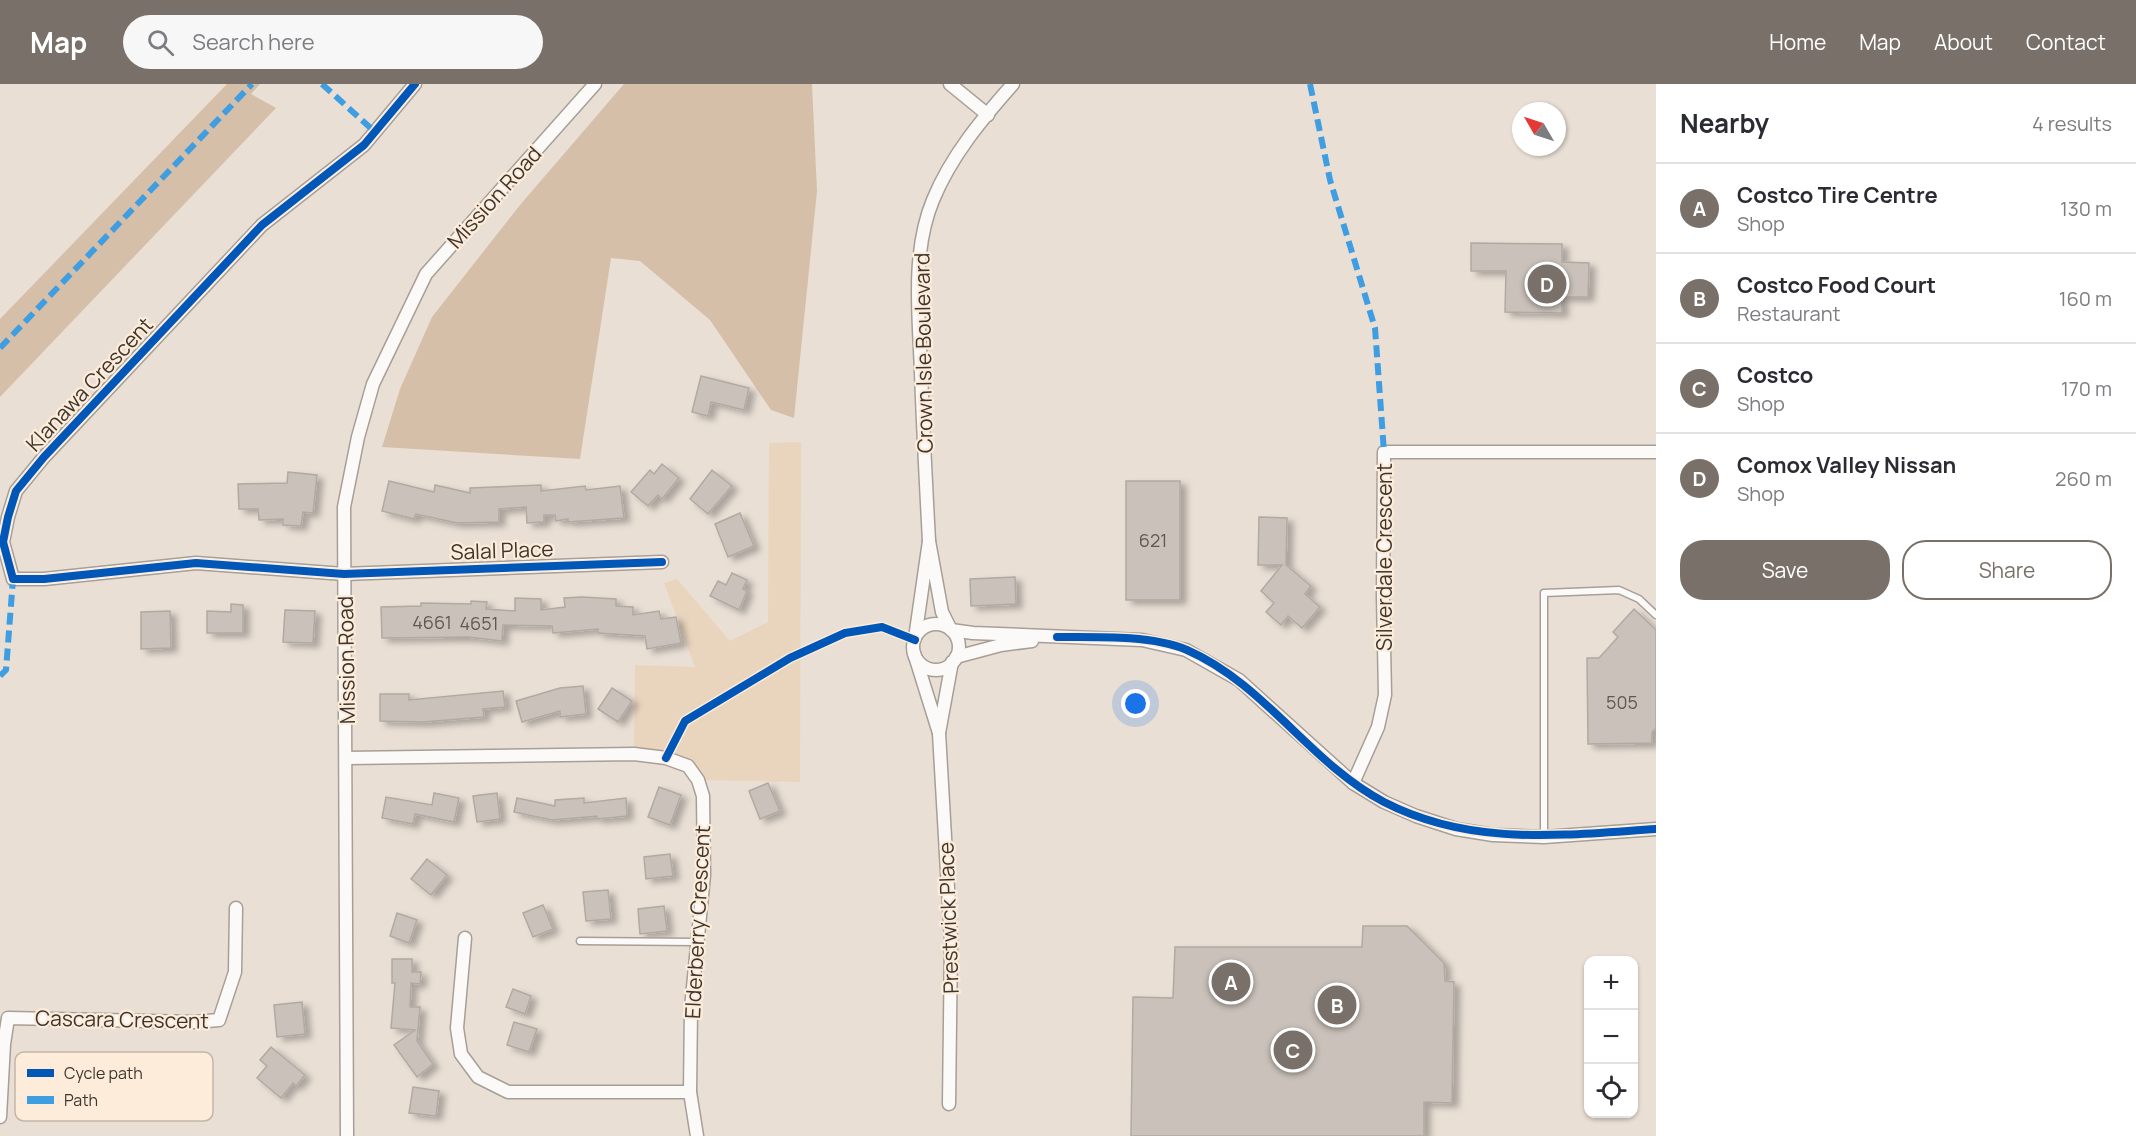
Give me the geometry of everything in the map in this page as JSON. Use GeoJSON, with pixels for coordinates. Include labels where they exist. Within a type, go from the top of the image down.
{"type":"FeatureCollection","features":[{"type":"Feature","properties":{"kind":"street","name":"Klanawa Crescent"},"geometry":{"type":"LineString","coordinates":[[344,574],[196,563],[44,579],[13,579],[3,542],[16,491],[44,457],[262,225],[364,145],[415,84]]}},
{"type":"Feature","properties":{"kind":"street","name":"Mission Road"},"geometry":{"type":"LineString","coordinates":[[347,1136],[347,758],[344,507],[358,437],[373,384],[426,274],[595,84]]}},
{"type":"Feature","properties":{"kind":"street"},"geometry":{"type":"LineString","coordinates":[[950,84],[987,115]]}},
{"type":"Feature","properties":{"kind":"street","name":"Crown Isle Boulevard"},"geometry":{"type":"LineString","coordinates":[[950,629],[942,612],[929,541],[918,292],[921,243],[932,202],[950,165],[1013,84]]}},
{"type":"Feature","properties":{"kind":"street","name":"Silverdale Crescent"},"geometry":{"type":"LineString","coordinates":[[1353,783],[1378,727],[1385,695],[1384,452],[1656,452]]}},
{"type":"Feature","properties":{"kind":"street","name":"Crown Isle Boulevard"},"geometry":{"type":"LineString","coordinates":[[915,638],[925,582],[929,541]]}},
{"type":"Feature","properties":{"kind":"street","name":"Salal Place"},"geometry":{"type":"LineString","coordinates":[[344,574],[662,562]]}},
{"type":"Feature","properties":{"kind":"street"},"geometry":{"type":"LineString","coordinates":[[1057,637],[1001,645],[954,660],[946,667],[931,669],[918,660],[914,653],[915,638],[918,632],[928,625],[940,624],[950,629],[973,633],[1143,640],[1186,650],[1239,680],[1353,783],[1384,802],[1416,816],[1456,829],[1493,835],[1544,837],[1656,830]]}},
{"type":"Feature","properties":{"kind":"street"},"geometry":{"type":"LineString","coordinates":[[950,629],[959,643],[954,660]]}},
{"type":"Feature","properties":{"kind":"street","name":"Prestwick Place"},"geometry":{"type":"LineString","coordinates":[[914,653],[939,733],[951,941],[949,1104]]}},
{"type":"Feature","properties":{"kind":"street","name":"Prestwick Place"},"geometry":{"type":"LineString","coordinates":[[939,733],[954,660]]}},
{"type":"Feature","properties":{"kind":"street","name":"Elderberry Crescent"},"geometry":{"type":"LineString","coordinates":[[347,758],[634,754],[666,758],[688,766],[698,780],[703,796],[704,875],[691,1008],[690,1092],[698,1136]]}},
{"type":"Feature","properties":{"kind":"street","name":"Cascara Crescent"},"geometry":{"type":"LineString","coordinates":[[0,1116],[3,1044],[8,1018],[195,1022],[219,1020],[235,972],[236,908]]}},
{"type":"Feature","properties":{"kind":"street"},"geometry":{"type":"LineString","coordinates":[[465,938],[457,1028],[461,1054],[478,1077],[508,1092],[690,1092]]}},
{"type":"Feature","properties":{"kind":"lane"},"geometry":{"type":"LineString","coordinates":[[1544,837],[1544,593],[1618,590],[1639,599],[1656,615]]}},
{"type":"Feature","properties":{"kind":"lane"},"geometry":{"type":"LineString","coordinates":[[580,941],[698,942]]}},
{"type":"Feature","properties":{"kind":"shaded area"},"geometry":{"type":"Polygon","coordinates":[[[227,84],[260,84],[251,94],[276,108],[0,397],[0,319],[227,84]]]}},
{"type":"Feature","properties":{"kind":"shaded area"},"geometry":{"type":"Polygon","coordinates":[[[624,84],[812,84],[817,191],[794,418],[771,410],[710,320],[640,261],[611,258],[580,459],[382,447],[400,389],[432,317],[520,205],[624,84]]]}},
{"type":"Feature","properties":{"kind":"shaded area"},"geometry":{"type":"Polygon","coordinates":[[[801,442],[800,782],[698,780],[688,766],[634,754],[635,665],[695,667],[664,583],[677,579],[730,641],[768,622],[769,443],[801,442]]]}},
{"type":"Feature","properties":{"kind":"building"},"geometry":{"type":"Polygon","coordinates":[[[1471,243],[1562,244],[1562,262],[1589,263],[1588,297],[1562,297],[1562,313],[1505,312],[1506,271],[1471,271],[1471,243]]]}},
{"type":"Feature","properties":{"kind":"building"},"geometry":{"type":"Polygon","coordinates":[[[701,376],[749,388],[744,410],[711,402],[708,416],[692,412],[701,376]]]}},
{"type":"Feature","properties":{"kind":"building"},"geometry":{"type":"Polygon","coordinates":[[[662,464],[679,478],[662,499],[658,495],[648,506],[631,492],[650,470],[654,474],[662,464]]]}},
{"type":"Feature","properties":{"kind":"building"},"geometry":{"type":"Polygon","coordinates":[[[712,470],[732,486],[708,514],[690,499],[712,470]]]}},
{"type":"Feature","properties":{"kind":"building"},"geometry":{"type":"Polygon","coordinates":[[[288,472],[317,475],[313,513],[303,512],[301,526],[283,525],[283,519],[259,520],[258,509],[239,509],[238,484],[287,483],[288,472]]]}},
{"type":"Feature","properties":{"kind":"building"},"geometry":{"type":"Polygon","coordinates":[[[389,481],[434,492],[435,485],[470,493],[470,488],[541,485],[541,491],[585,486],[586,490],[620,486],[624,518],[568,522],[568,519],[556,521],[555,515],[544,515],[544,522],[527,523],[526,507],[499,509],[499,522],[457,523],[416,514],[414,519],[382,511],[389,481]]]}},
{"type":"Feature","properties":{"kind":"building"},"geometry":{"type":"Polygon","coordinates":[[[1126,481],[1180,481],[1180,600],[1126,600],[1126,481]]]}},
{"type":"Feature","properties":{"kind":"building"},"geometry":{"type":"Polygon","coordinates":[[[740,513],[754,546],[728,557],[715,524],[740,513]]]}},
{"type":"Feature","properties":{"kind":"building"},"geometry":{"type":"Polygon","coordinates":[[[1259,517],[1287,518],[1286,565],[1311,586],[1305,594],[1320,607],[1302,628],[1288,616],[1281,625],[1266,612],[1274,603],[1261,591],[1282,565],[1258,565],[1259,517]]]}},
{"type":"Feature","properties":{"kind":"building"},"geometry":{"type":"Polygon","coordinates":[[[732,573],[747,580],[743,589],[747,591],[739,610],[710,596],[718,581],[726,585],[732,573]]]}},
{"type":"Feature","properties":{"kind":"building"},"geometry":{"type":"Polygon","coordinates":[[[1015,577],[1016,604],[971,606],[970,579],[1015,577]]]}},
{"type":"Feature","properties":{"kind":"building"},"geometry":{"type":"Polygon","coordinates":[[[515,598],[541,599],[541,610],[565,607],[564,598],[616,599],[616,606],[633,607],[633,615],[659,611],[661,619],[676,617],[681,643],[647,649],[645,636],[598,633],[598,629],[553,633],[552,626],[503,625],[502,641],[468,637],[382,638],[381,607],[421,606],[421,603],[471,604],[471,601],[487,602],[486,609],[515,611],[515,598]]]}},
{"type":"Feature","properties":{"kind":"building"},"geometry":{"type":"Polygon","coordinates":[[[231,604],[243,605],[243,633],[207,633],[207,611],[231,612],[231,604]]]}},
{"type":"Feature","properties":{"kind":"building"},"geometry":{"type":"Polygon","coordinates":[[[1634,609],[1656,630],[1656,728],[1652,732],[1652,743],[1588,744],[1587,658],[1599,658],[1618,637],[1613,632],[1634,609]]]}},
{"type":"Feature","properties":{"kind":"building"},"geometry":{"type":"Polygon","coordinates":[[[285,610],[315,611],[313,643],[283,642],[285,610]]]}},
{"type":"Feature","properties":{"kind":"building"},"geometry":{"type":"Polygon","coordinates":[[[170,611],[171,648],[141,649],[141,612],[170,611]]]}},
{"type":"Feature","properties":{"kind":"building"},"geometry":{"type":"Polygon","coordinates":[[[583,686],[586,714],[560,717],[560,711],[522,722],[516,701],[560,688],[583,686]]]}},
{"type":"Feature","properties":{"kind":"building"},"geometry":{"type":"Polygon","coordinates":[[[612,688],[632,701],[618,722],[598,709],[612,688]]]}},
{"type":"Feature","properties":{"kind":"building"},"geometry":{"type":"Polygon","coordinates":[[[503,691],[505,707],[483,709],[484,717],[423,722],[380,721],[380,694],[409,694],[409,700],[503,691]]]}},
{"type":"Feature","properties":{"kind":"building"},"geometry":{"type":"Polygon","coordinates":[[[768,783],[780,811],[760,819],[749,791],[768,783]]]}},
{"type":"Feature","properties":{"kind":"building"},"geometry":{"type":"Polygon","coordinates":[[[659,787],[681,795],[670,825],[648,817],[659,787]]]}},
{"type":"Feature","properties":{"kind":"building"},"geometry":{"type":"Polygon","coordinates":[[[434,793],[459,798],[454,822],[415,814],[413,824],[382,818],[386,797],[432,805],[434,793]]]}},
{"type":"Feature","properties":{"kind":"building"},"geometry":{"type":"Polygon","coordinates":[[[497,793],[500,819],[477,822],[473,796],[497,793]]]}},
{"type":"Feature","properties":{"kind":"building"},"geometry":{"type":"Polygon","coordinates":[[[517,798],[555,806],[555,800],[584,798],[584,803],[626,798],[627,816],[552,820],[514,812],[517,798]]]}},
{"type":"Feature","properties":{"kind":"building"},"geometry":{"type":"Polygon","coordinates":[[[670,854],[673,876],[646,879],[644,857],[670,854]]]}},
{"type":"Feature","properties":{"kind":"building"},"geometry":{"type":"Polygon","coordinates":[[[427,859],[447,875],[431,895],[411,879],[427,859]]]}},
{"type":"Feature","properties":{"kind":"building"},"geometry":{"type":"Polygon","coordinates":[[[608,890],[611,919],[586,921],[583,892],[608,890]]]}},
{"type":"Feature","properties":{"kind":"building"},"geometry":{"type":"Polygon","coordinates":[[[543,905],[553,929],[533,937],[523,913],[543,905]]]}},
{"type":"Feature","properties":{"kind":"building"},"geometry":{"type":"Polygon","coordinates":[[[664,906],[667,931],[640,934],[638,909],[664,906]]]}},
{"type":"Feature","properties":{"kind":"building"},"geometry":{"type":"Polygon","coordinates":[[[397,913],[417,920],[409,943],[390,936],[397,913]]]}},
{"type":"Feature","properties":{"kind":"building"},"geometry":{"type":"Polygon","coordinates":[[[1363,926],[1407,926],[1444,963],[1445,981],[1454,982],[1452,1103],[1424,1102],[1424,1136],[1131,1136],[1133,997],[1173,998],[1175,947],[1362,947],[1363,926]]]}},
{"type":"Feature","properties":{"kind":"building"},"geometry":{"type":"Polygon","coordinates":[[[392,959],[412,959],[412,972],[421,972],[420,984],[411,983],[410,1007],[420,1007],[417,1041],[433,1064],[417,1077],[394,1045],[415,1030],[391,1028],[395,983],[392,983],[392,959]]]}},
{"type":"Feature","properties":{"kind":"building"},"geometry":{"type":"Polygon","coordinates":[[[513,989],[531,996],[525,1014],[506,1007],[513,989]]]}},
{"type":"Feature","properties":{"kind":"building"},"geometry":{"type":"Polygon","coordinates":[[[302,1002],[305,1034],[277,1037],[274,1005],[302,1002]]]}},
{"type":"Feature","properties":{"kind":"building"},"geometry":{"type":"Polygon","coordinates":[[[514,1022],[537,1029],[529,1052],[507,1045],[514,1022]]]}},
{"type":"Feature","properties":{"kind":"building"},"geometry":{"type":"Polygon","coordinates":[[[271,1047],[305,1075],[296,1086],[293,1083],[281,1098],[257,1078],[267,1066],[260,1060],[271,1047]]]}},
{"type":"Feature","properties":{"kind":"building"},"geometry":{"type":"Polygon","coordinates":[[[413,1087],[439,1091],[436,1116],[409,1113],[413,1087]]]}},
{"type":"Feature","properties":{"kind":"marked path"},"geometry":{"type":"LineString","coordinates":[[0,348],[252,84]]}},
{"type":"Feature","properties":{"kind":"marked path"},"geometry":{"type":"LineString","coordinates":[[322,84],[375,132]]}},
{"type":"Feature","properties":{"kind":"marked path"},"geometry":{"type":"LineString","coordinates":[[1310,84],[1330,180],[1375,328],[1384,452]]}},
{"type":"Feature","properties":{"kind":"marked path"},"geometry":{"type":"LineString","coordinates":[[0,676],[6,670],[13,579]]}},
{"type":"Feature","properties":{"kind":"cycle path"},"geometry":{"type":"LineString","coordinates":[[415,84],[364,145],[262,225],[44,457],[16,491],[3,542],[13,579],[44,579],[196,563],[344,574],[662,562]]}},
{"type":"Feature","properties":{"kind":"cycle path"},"geometry":{"type":"LineString","coordinates":[[666,758],[685,721],[790,658],[845,633],[882,627],[915,640]]}},
{"type":"Feature","properties":{"kind":"cycle path"},"geometry":{"type":"LineString","coordinates":[[1057,637],[1141,639],[1187,650],[1215,665],[1240,683],[1333,767],[1358,786],[1384,802],[1417,816],[1450,826],[1517,835],[1586,834],[1656,829]]}},
{"type":"Feature","properties":{"kind":"place","name":"Comox Valley Nissan"},"geometry":{"type":"Point","coordinates":[1547,284]}},
{"type":"Feature","properties":{"kind":"place","name":"Costco Tire Centre"},"geometry":{"type":"Point","coordinates":[1231,982]}},
{"type":"Feature","properties":{"kind":"place","name":"Costco Food Court"},"geometry":{"type":"Point","coordinates":[1337,1005]}},
{"type":"Feature","properties":{"kind":"place","name":"Costco"},"geometry":{"type":"Point","coordinates":[1293,1050]}}]}
